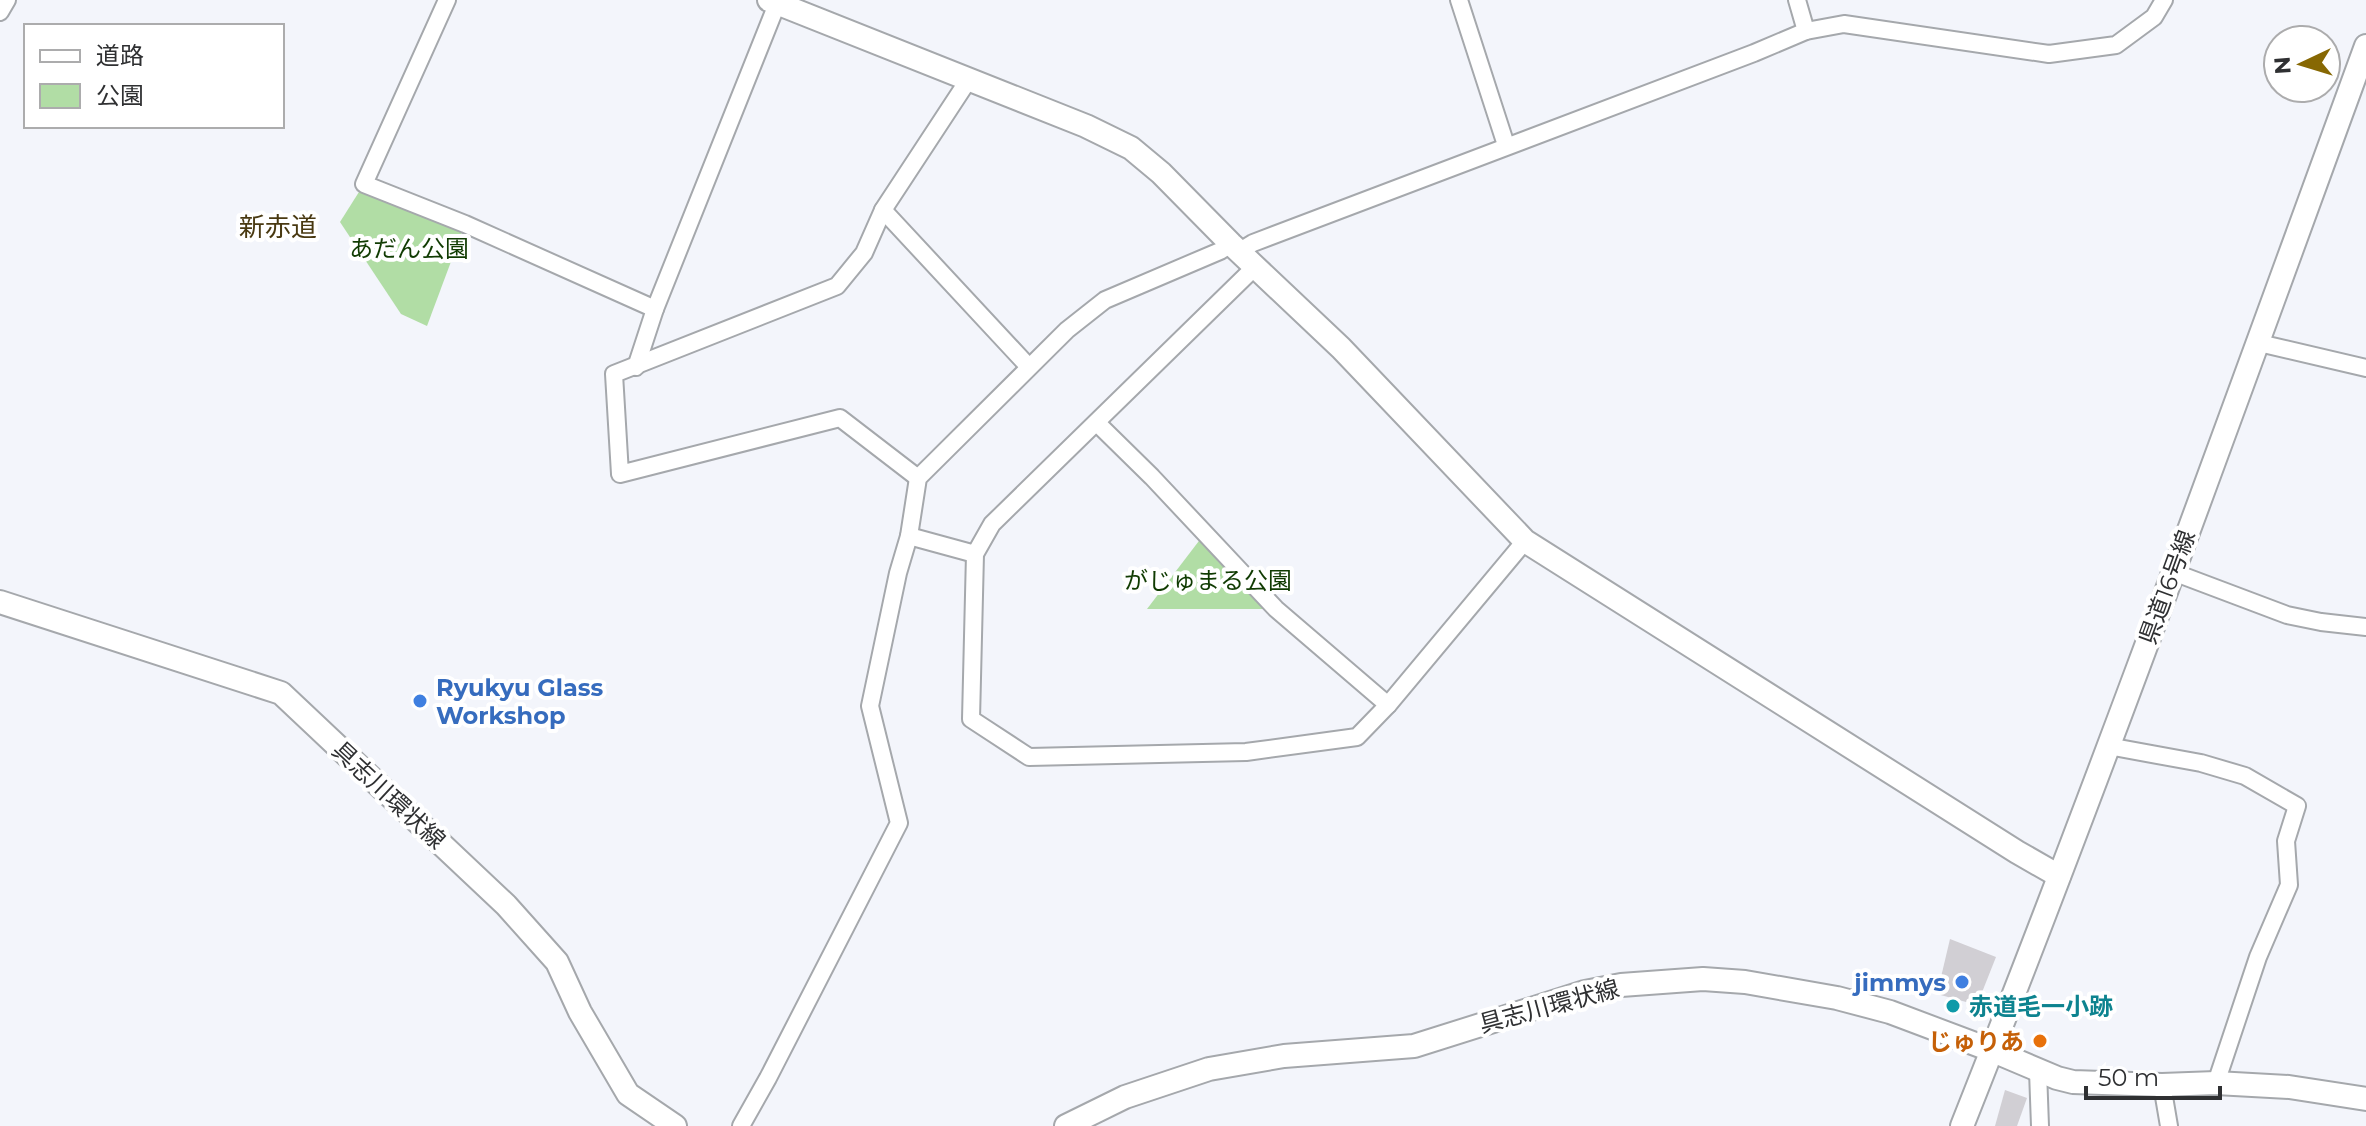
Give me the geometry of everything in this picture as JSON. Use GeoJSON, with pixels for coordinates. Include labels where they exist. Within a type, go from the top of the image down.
{"type":"FeatureCollection","features":[{"type":"Feature","properties":{"kind":"main road"},"geometry":{"type":"LineString","coordinates":[[773,2],[1086,126],[1131,148],[1161,173],[1341,348],[1525,541],[2059,876]]}},
{"type":"Feature","properties":{"kind":"main road","name":"県道16号線"},"geometry":{"type":"LineString","coordinates":[[1962,1126],[2259,343],[2366,46]]}},
{"type":"Feature","properties":{"kind":"main road","name":"具志川環状線"},"geometry":{"type":"LineString","coordinates":[[0,602],[281,693],[506,905],[557,962],[580,1012],[628,1094],[675,1126]]}},
{"type":"Feature","properties":{"kind":"main road","name":"具志川環状線"},"geometry":{"type":"LineString","coordinates":[[1066,1126],[1125,1097],[1209,1069],[1284,1056],[1414,1046],[1585,992],[1621,985],[1703,979],[1745,982],[1837,998],[1890,1012],[2073,1082],[2289,1087],[2366,1099]]}},
{"type":"Feature","properties":{"kind":"street"},"geometry":{"type":"LineString","coordinates":[[0,12],[7,0]]}},
{"type":"Feature","properties":{"kind":"street"},"geometry":{"type":"LineString","coordinates":[[447,0],[364,184],[465,224],[655,309]]}},
{"type":"Feature","properties":{"kind":"street"},"geometry":{"type":"LineString","coordinates":[[1459,0],[1506,145]]}},
{"type":"Feature","properties":{"kind":"street"},"geometry":{"type":"LineString","coordinates":[[1797,0],[1806,31]]}},
{"type":"Feature","properties":{"kind":"street"},"geometry":{"type":"LineString","coordinates":[[1525,541],[1388,705],[1357,737],[1246,752],[1029,757],[971,719],[975,554],[992,524],[1097,423],[1253,243],[1806,31],[1844,24],[2049,54],[2116,45],[2154,17],[2164,0]]}},
{"type":"Feature","properties":{"kind":"street"},"geometry":{"type":"LineString","coordinates":[[636,367],[655,309],[773,2]]}},
{"type":"Feature","properties":{"kind":"street"},"geometry":{"type":"LineString","coordinates":[[918,478],[840,418],[620,474],[614,374],[837,286],[864,253],[883,210],[969,79]]}},
{"type":"Feature","properties":{"kind":"street"},"geometry":{"type":"LineString","coordinates":[[883,210],[1029,367]]}},
{"type":"Feature","properties":{"kind":"street"},"geometry":{"type":"LineString","coordinates":[[741,1126],[899,823],[870,706],[898,573],[909,536],[918,478],[1067,330],[1105,300],[1220,251],[1242,253]]}},
{"type":"Feature","properties":{"kind":"street"},"geometry":{"type":"LineString","coordinates":[[2259,343],[2366,368]]}},
{"type":"Feature","properties":{"kind":"street"},"geometry":{"type":"LineString","coordinates":[[1097,423],[1276,609],[1388,705]]}},
{"type":"Feature","properties":{"kind":"street"},"geometry":{"type":"LineString","coordinates":[[909,536],[975,554]]}},
{"type":"Feature","properties":{"kind":"street"},"geometry":{"type":"LineString","coordinates":[[2173,572],[2287,615],[2366,627]]}},
{"type":"Feature","properties":{"kind":"street"},"geometry":{"type":"LineString","coordinates":[[2108,746],[2201,763],[2245,776],[2297,806],[2286,841],[2289,885],[2258,957],[2216,1083]]}},
{"type":"Feature","properties":{"kind":"street"},"geometry":{"type":"LineString","coordinates":[[2038,1071],[2040,1126]]}},
{"type":"Feature","properties":{"kind":"street"},"geometry":{"type":"LineString","coordinates":[[2162,1085],[2169,1126]]}},
{"type":"Feature","properties":{"kind":"green space","name":"あだん公園"},"geometry":{"type":"Polygon","coordinates":[[[364,184],[465,224],[427,326],[401,314],[340,222],[364,184]]]}},
{"type":"Feature","properties":{"kind":"green space","name":"がじゅまる公園"},"geometry":{"type":"Polygon","coordinates":[[[1205,533],[1276,609],[1147,609],[1205,533]]]}},
{"type":"Feature","properties":{"kind":"building"},"geometry":{"type":"Polygon","coordinates":[[[1950,939],[1996,957],[1977,1005],[1937,994],[1950,939]]]}},
{"type":"Feature","properties":{"kind":"building"},"geometry":{"type":"Polygon","coordinates":[[[2005,1090],[2027,1098],[2017,1126],[1995,1126],[2005,1090]]]}},
{"type":"Feature","properties":{"kind":"place","name":"Ryukyu Glass Workshop"},"geometry":{"type":"Point","coordinates":[420,701]}},
{"type":"Feature","properties":{"kind":"place","name":"jimmys"},"geometry":{"type":"Point","coordinates":[1962,982]}},
{"type":"Feature","properties":{"kind":"place","name":"赤道毛一小跡"},"geometry":{"type":"Point","coordinates":[1953,1006]}},
{"type":"Feature","properties":{"kind":"place","name":"じゅりあ"},"geometry":{"type":"Point","coordinates":[2040,1041]}},
{"type":"Feature","properties":{"kind":"district","name":"新赤道"},"geometry":{"type":"Point","coordinates":[278,227]}}]}
